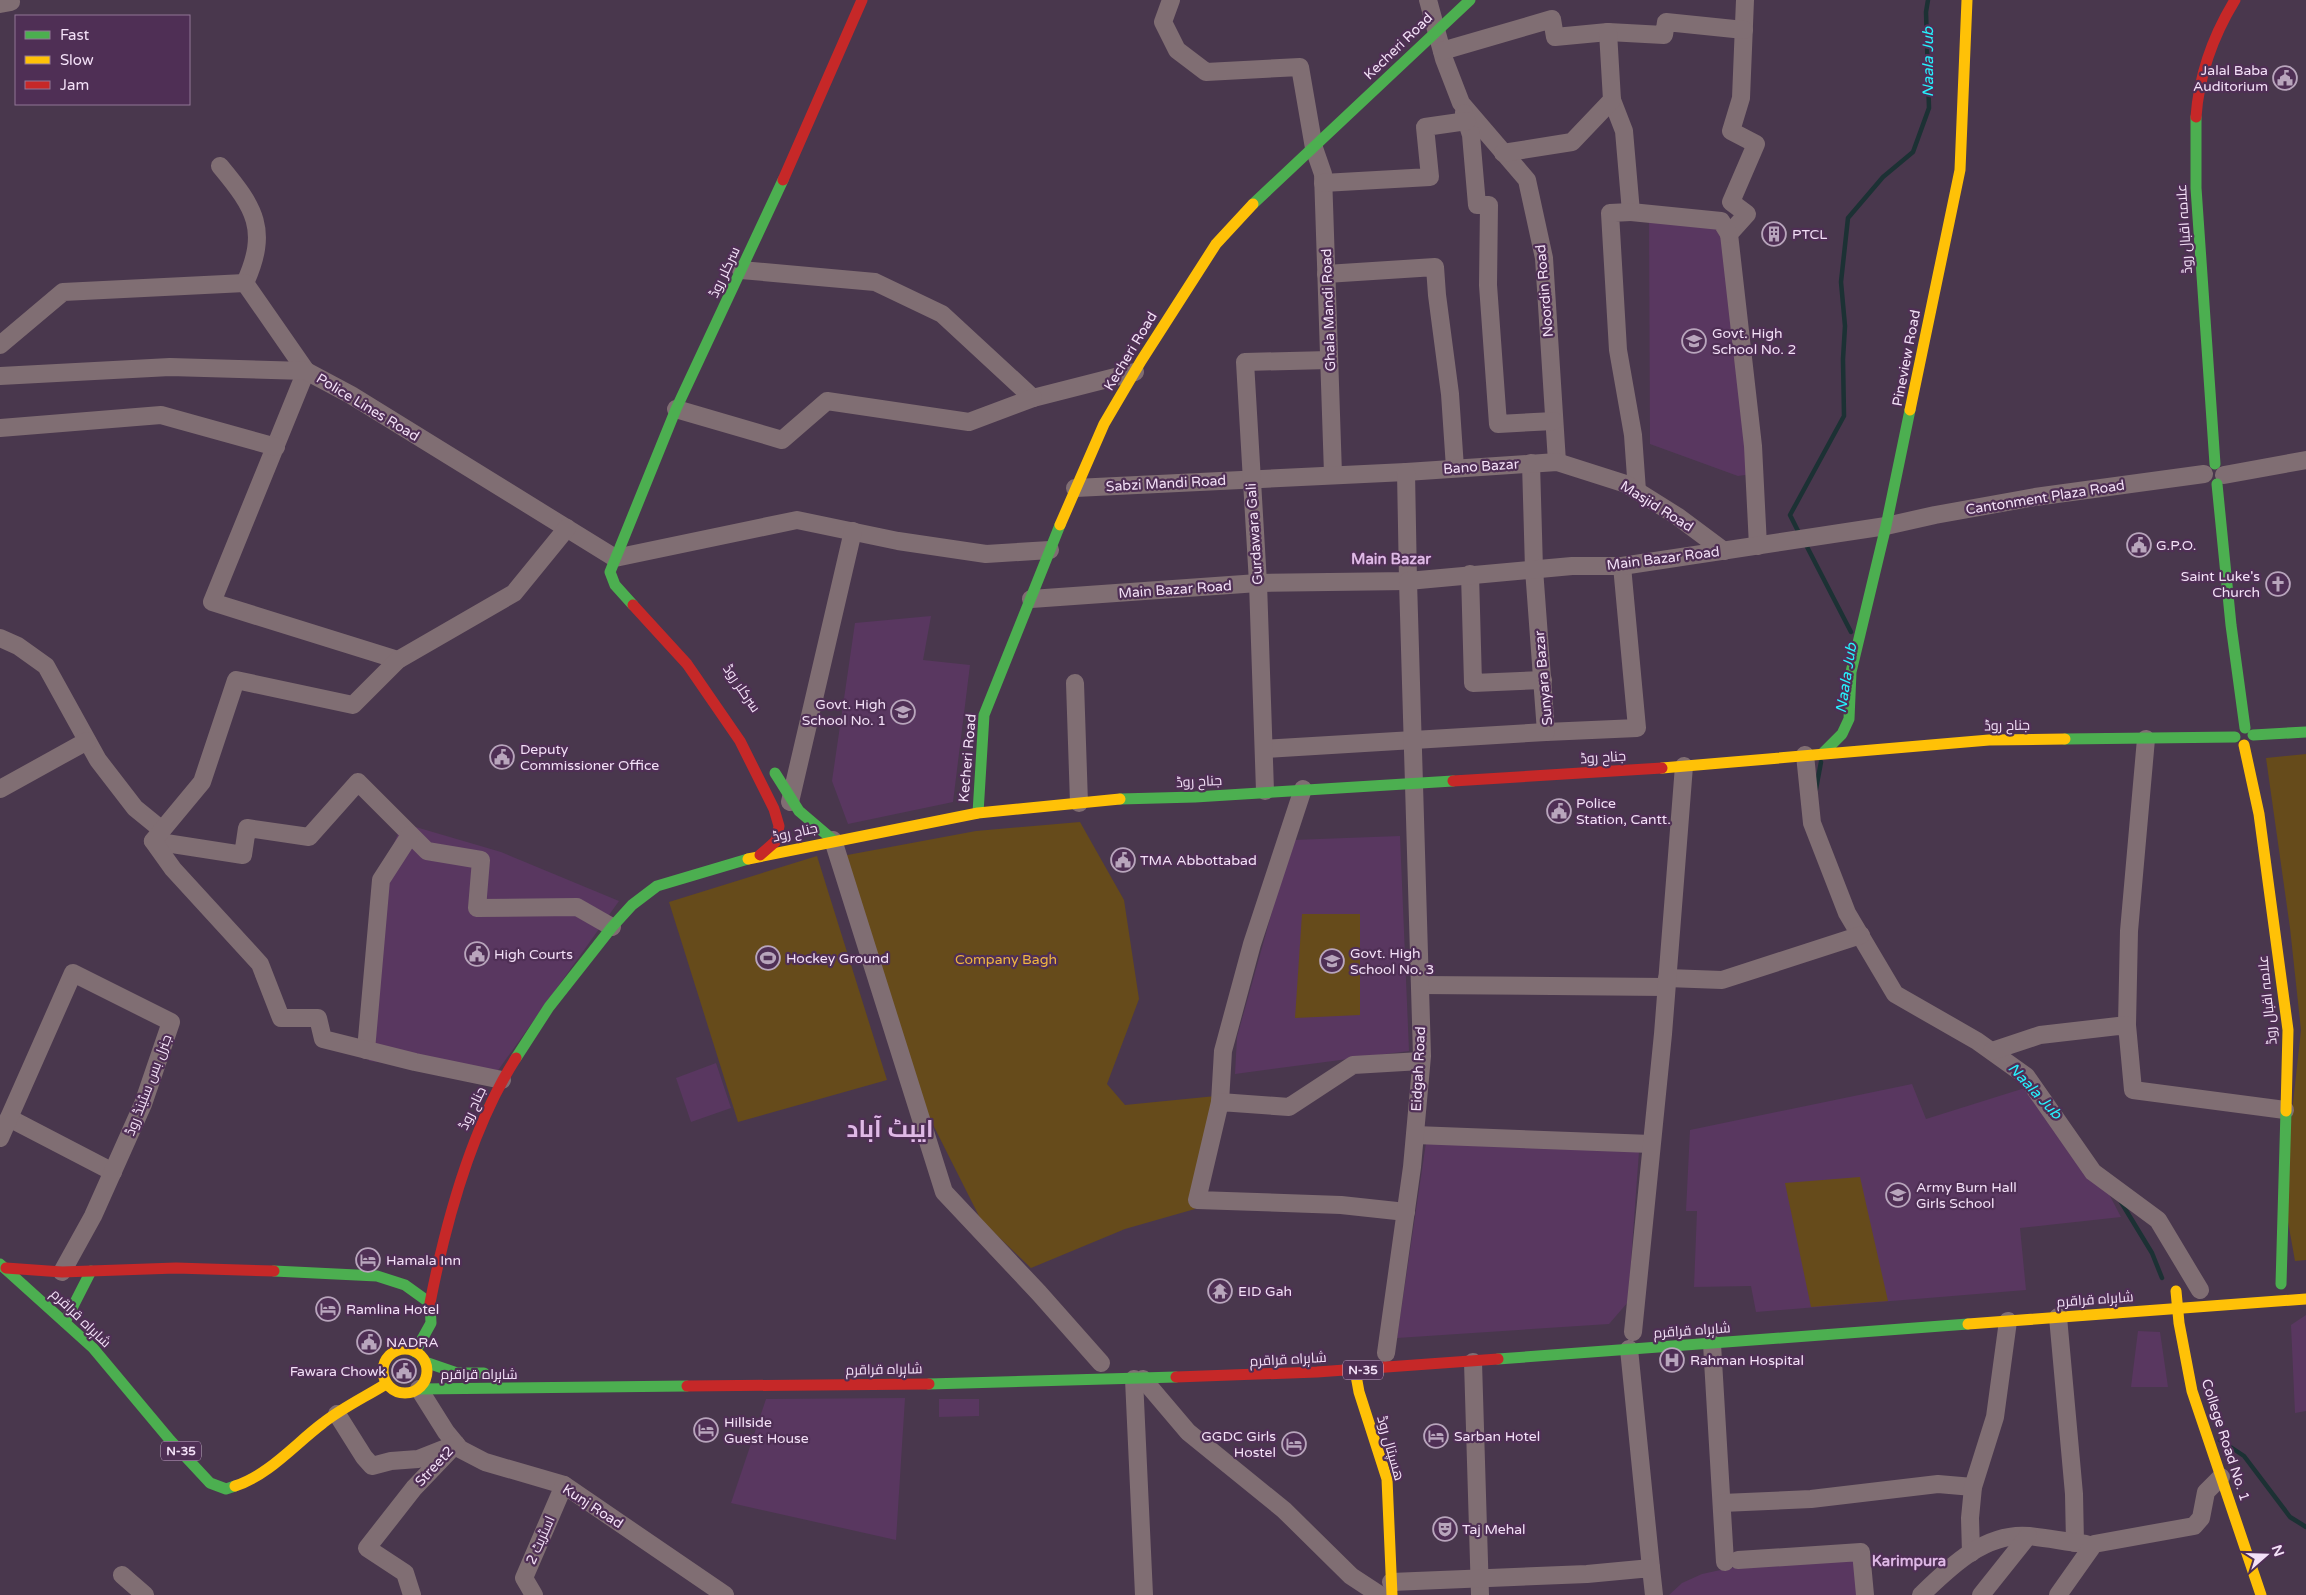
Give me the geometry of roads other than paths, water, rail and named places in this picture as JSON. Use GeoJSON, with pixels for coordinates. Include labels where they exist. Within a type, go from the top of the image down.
{"type":"FeatureCollection","features":[{"type":"Feature","properties":{"kind":"main road","name":"سرکلر روڈ"},"geometry":{"type":"LineString","coordinates":[[833,840],[802,816],[785,809],[714,700],[687,664],[615,585],[610,572],[614,558],[676,409],[789,168],[862,0]]}},
{"type":"Feature","properties":{"kind":"main road","name":"Kecheri Road"},"geometry":{"type":"LineString","coordinates":[[978,813],[984,715],[1075,488],[1104,424],[1135,372],[1216,244],[1250,206],[1470,0]]}},
{"type":"Feature","properties":{"kind":"main road","name":"Pineview Road"},"geometry":{"type":"LineString","coordinates":[[1849,719],[1851,672],[1886,526],[1960,170],[1967,0]]}},
{"type":"Feature","properties":{"kind":"main road","name":"علامہ اقبال روڈ"},"geometry":{"type":"LineString","coordinates":[[2235,0],[2227,13],[2208,60],[2200,87],[2196,113],[2196,187],[2215,474],[2231,625],[2249,731]]}},
{"type":"Feature","properties":{"kind":"main road"},"geometry":{"type":"LineString","coordinates":[[614,558],[626,574]]}},
{"type":"Feature","properties":{"kind":"main road"},"geometry":{"type":"LineString","coordinates":[[1849,719],[1857,736],[1871,748]]}},
{"type":"Feature","properties":{"kind":"main road"},"geometry":{"type":"LineString","coordinates":[[1823,753],[1842,734],[1849,719]]}},
{"type":"Feature","properties":{"kind":"main road"},"geometry":{"type":"LineString","coordinates":[[2249,731],[2252,740],[2244,745],[2239,744],[2234,737],[2237,730],[2306,732]]}},
{"type":"Feature","properties":{"kind":"main road","name":"جناح روڈ"},"geometry":{"type":"LineString","coordinates":[[430,1303],[438,1262],[473,1143],[502,1080],[549,1008],[612,927],[632,906],[657,886],[785,849],[978,813],[1079,803],[1133,798],[1195,797],[1265,791],[1415,784],[1684,766],[1871,748],[1989,740],[2234,737]]}},
{"type":"Feature","properties":{"kind":"main road","name":"علامہ اقبال روڈ"},"geometry":{"type":"LineString","coordinates":[[2244,745],[2259,814],[2288,1030],[2281,1284]]}},
{"type":"Feature","properties":{"kind":"main road","name":"سرکلر روڈ"},"geometry":{"type":"LineString","coordinates":[[771,765],[785,809]]}},
{"type":"Feature","properties":{"kind":"main road"},"geometry":{"type":"LineString","coordinates":[[760,855],[776,841],[785,809]]}},
{"type":"Feature","properties":{"kind":"main road"},"geometry":{"type":"LineString","coordinates":[[785,849],[791,835]]}},
{"type":"Feature","properties":{"kind":"main road","name":"شاہراہ قراقرم"},"geometry":{"type":"LineString","coordinates":[[3,1266],[62,1272],[185,1268],[377,1276],[399,1281],[415,1290],[430,1303]]}},
{"type":"Feature","properties":{"kind":"main road","name":"شاہراہ قراقرم"},"geometry":{"type":"LineString","coordinates":[[3,1266],[93,1348],[170,1440],[210,1483],[226,1489],[244,1483],[284,1456],[337,1414],[386,1384],[397,1393],[412,1392],[418,1389],[900,1384],[1138,1379],[1355,1370],[2306,1299]]}},
{"type":"Feature","properties":{"kind":"main road"},"geometry":{"type":"LineString","coordinates":[[65,1322],[91,1271]]}},
{"type":"Feature","properties":{"kind":"main road","name":"College Road No. 1"},"geometry":{"type":"LineString","coordinates":[[2204,1289],[2171,1292],[2177,1308],[2192,1391],[2261,1595]]}},
{"type":"Feature","properties":{"kind":"main road"},"geometry":{"type":"LineString","coordinates":[[386,1384],[382,1370],[388,1356],[401,1349],[415,1352],[431,1323],[430,1303]]}},
{"type":"Feature","properties":{"kind":"main road","name":"شاہراہ قراقرم"},"geometry":{"type":"LineString","coordinates":[[415,1352],[425,1362],[457,1373],[496,1372]]}},
{"type":"Feature","properties":{"kind":"main road","name":"شاہراہ قراقرم"},"geometry":{"type":"LineString","coordinates":[[418,1389],[426,1376],[425,1362]]}},
{"type":"Feature","properties":{"kind":"main road","name":"ھسپتال روڈ"},"geometry":{"type":"LineString","coordinates":[[1355,1370],[1359,1392],[1387,1479],[1392,1588]]}},
{"type":"Feature","properties":{"kind":"street"},"geometry":{"type":"LineString","coordinates":[[0,4],[11,2],[10,0]]}},
{"type":"Feature","properties":{"kind":"street","name":"Ghala Mandi Road"},"geometry":{"type":"LineString","coordinates":[[1171,0],[1163,22],[1166,29],[1177,50],[1206,72],[1300,68],[1314,148],[1323,174],[1333,474]]}},
{"type":"Feature","properties":{"kind":"street","name":"Noordin Road"},"geometry":{"type":"LineString","coordinates":[[1428,0],[1442,51],[1461,103],[1526,180],[1544,258],[1557,462]]}},
{"type":"Feature","properties":{"kind":"street"},"geometry":{"type":"LineString","coordinates":[[1729,234],[1747,214],[1731,202],[1756,144],[1731,131],[1741,98],[1745,0]]}},
{"type":"Feature","properties":{"kind":"street"},"geometry":{"type":"LineString","coordinates":[[1442,51],[1552,19],[1555,37],[1608,32],[1664,36],[1666,22],[1744,30]]}},
{"type":"Feature","properties":{"kind":"street"},"geometry":{"type":"LineString","coordinates":[[1608,32],[1612,100],[1624,131],[1630,212]]}},
{"type":"Feature","properties":{"kind":"street"},"geometry":{"type":"LineString","coordinates":[[1503,153],[1572,142],[1612,100]]}},
{"type":"Feature","properties":{"kind":"street"},"geometry":{"type":"LineString","coordinates":[[1461,103],[1471,135],[1477,205],[1489,205],[1488,285],[1498,424],[1554,421]]}},
{"type":"Feature","properties":{"kind":"street"},"geometry":{"type":"LineString","coordinates":[[1323,183],[1430,177],[1425,127],[1467,121]]}},
{"type":"Feature","properties":{"kind":"street"},"geometry":{"type":"LineString","coordinates":[[220,166],[244,194],[253,212],[258,235],[256,259],[245,283]]}},
{"type":"Feature","properties":{"kind":"street"},"geometry":{"type":"LineString","coordinates":[[1637,491],[1633,435],[1618,350],[1610,213],[1630,212],[1721,221],[1729,234],[1753,446],[1758,546]]}},
{"type":"Feature","properties":{"kind":"street"},"geometry":{"type":"LineString","coordinates":[[1326,274],[1435,267],[1450,394],[1455,468]]}},
{"type":"Feature","properties":{"kind":"street"},"geometry":{"type":"LineString","coordinates":[[741,270],[875,282],[942,314],[1033,398]]}},
{"type":"Feature","properties":{"kind":"street"},"geometry":{"type":"LineString","coordinates":[[0,344],[63,292],[245,283]]}},
{"type":"Feature","properties":{"kind":"street"},"geometry":{"type":"LineString","coordinates":[[245,283],[306,371],[212,602],[398,660]]}},
{"type":"Feature","properties":{"kind":"street","name":"Gurdawara Gali"},"geometry":{"type":"LineString","coordinates":[[1265,791],[1258,583],[1250,478],[1245,362],[1329,360]]}},
{"type":"Feature","properties":{"kind":"street","name":"Police Lines Road"},"geometry":{"type":"LineString","coordinates":[[0,376],[170,367],[306,371],[350,395],[614,558]]}},
{"type":"Feature","properties":{"kind":"street"},"geometry":{"type":"LineString","coordinates":[[676,409],[782,440],[827,401],[969,422],[1033,398],[1135,372]]}},
{"type":"Feature","properties":{"kind":"street"},"geometry":{"type":"LineString","coordinates":[[0,428],[161,415],[276,447]]}},
{"type":"Feature","properties":{"kind":"street","name":"Cantonment Plaza Road"},"geometry":{"type":"LineString","coordinates":[[1886,526],[2035,497],[2215,474],[2306,460]]}},
{"type":"Feature","properties":{"kind":"street","name":"Bano Bazar"},"geometry":{"type":"LineString","coordinates":[[1406,472],[1531,462],[1557,462]]}},
{"type":"Feature","properties":{"kind":"street","name":"Sunyara Bazar"},"geometry":{"type":"LineString","coordinates":[[1531,462],[1534,569],[1546,732],[1637,728],[1622,566]]}},
{"type":"Feature","properties":{"kind":"street","name":"Masjid Road"},"geometry":{"type":"LineString","coordinates":[[1557,462],[1626,484],[1677,516],[1724,551]]}},
{"type":"Feature","properties":{"kind":"street"},"geometry":{"type":"LineString","coordinates":[[1406,472],[1412,740],[1415,784]]}},
{"type":"Feature","properties":{"kind":"street","name":"Sabzi Mandi Road"},"geometry":{"type":"LineString","coordinates":[[1075,488],[1250,478],[1406,472]]}},
{"type":"Feature","properties":{"kind":"street"},"geometry":{"type":"LineString","coordinates":[[614,558],[797,520],[898,541],[986,554],[1050,550]]}},
{"type":"Feature","properties":{"kind":"street","name":"Main Bazar Road"},"geometry":{"type":"LineString","coordinates":[[1031,599],[1258,583],[1408,581],[1534,569],[1622,566],[1886,526]]}},
{"type":"Feature","properties":{"kind":"street"},"geometry":{"type":"LineString","coordinates":[[158,835],[202,782],[236,680],[353,705],[398,660],[514,593],[567,528]]}},
{"type":"Feature","properties":{"kind":"street"},"geometry":{"type":"LineString","coordinates":[[785,809],[853,531]]}},
{"type":"Feature","properties":{"kind":"street"},"geometry":{"type":"LineString","coordinates":[[1470,574],[1473,683],[1543,680]]}},
{"type":"Feature","properties":{"kind":"street"},"geometry":{"type":"LineString","coordinates":[[0,638],[18,646],[46,666],[98,760],[158,835],[173,869],[260,964],[281,1018],[318,1018],[323,1039],[502,1080]]}},
{"type":"Feature","properties":{"kind":"street"},"geometry":{"type":"LineString","coordinates":[[1075,683],[1079,803]]}},
{"type":"Feature","properties":{"kind":"street"},"geometry":{"type":"LineString","coordinates":[[1264,749],[1546,732]]}},
{"type":"Feature","properties":{"kind":"street"},"geometry":{"type":"LineString","coordinates":[[2146,739],[2129,931],[2128,1025],[2133,1090],[2285,1110]]}},
{"type":"Feature","properties":{"kind":"street"},"geometry":{"type":"LineString","coordinates":[[0,789],[87,741]]}},
{"type":"Feature","properties":{"kind":"street"},"geometry":{"type":"LineString","coordinates":[[1805,755],[1812,823],[1847,913],[1895,994],[1992,1051],[2026,1076],[2093,1172],[2158,1220],[2204,1289]]}},
{"type":"Feature","properties":{"kind":"street"},"geometry":{"type":"LineString","coordinates":[[1631,1332],[1651,1144],[1684,766]]}},
{"type":"Feature","properties":{"kind":"street"},"geometry":{"type":"LineString","coordinates":[[158,835],[243,855],[247,828],[309,837],[358,782],[427,852],[481,860],[477,908],[576,907],[612,927]]}},
{"type":"Feature","properties":{"kind":"street","name":"Eidgah Road"},"geometry":{"type":"LineString","coordinates":[[1386,1352],[1406,1212],[1421,1061],[1415,784]]}},
{"type":"Feature","properties":{"kind":"street"},"geometry":{"type":"LineString","coordinates":[[1303,790],[1252,944],[1223,1051],[1220,1102],[1197,1200],[1341,1205],[1406,1212]]}},
{"type":"Feature","properties":{"kind":"street"},"geometry":{"type":"LineString","coordinates":[[366,1050],[381,880],[410,835]]}},
{"type":"Feature","properties":{"kind":"street"},"geometry":{"type":"LineString","coordinates":[[833,840],[944,1192],[956,1208],[1040,1293],[1100,1363]]}},
{"type":"Feature","properties":{"kind":"street"},"geometry":{"type":"LineString","coordinates":[[1420,986],[1666,983],[1722,980],[1860,935]]}},
{"type":"Feature","properties":{"kind":"street","name":"جنرل بس سٹینڈ روڈ"},"geometry":{"type":"LineString","coordinates":[[0,1138],[74,973],[171,1022],[143,1104],[93,1216],[62,1272]]}},
{"type":"Feature","properties":{"kind":"street"},"geometry":{"type":"LineString","coordinates":[[1992,1051],[2040,1035],[2128,1025]]}},
{"type":"Feature","properties":{"kind":"street"},"geometry":{"type":"LineString","coordinates":[[1220,1102],[1289,1107],[1353,1065],[1421,1061]]}},
{"type":"Feature","properties":{"kind":"street"},"geometry":{"type":"LineString","coordinates":[[9,1118],[113,1172]]}},
{"type":"Feature","properties":{"kind":"street"},"geometry":{"type":"LineString","coordinates":[[1415,1135],[1651,1144]]}},
{"type":"Feature","properties":{"kind":"street"},"geometry":{"type":"LineString","coordinates":[[2058,1317],[2074,1494],[2075,1543]]}},
{"type":"Feature","properties":{"kind":"street"},"geometry":{"type":"LineString","coordinates":[[1971,1553],[1970,1518],[1973,1487],[1995,1418],[2008,1321]]}},
{"type":"Feature","properties":{"kind":"street"},"geometry":{"type":"LineString","coordinates":[[1712,1344],[1722,1503],[1731,1561],[1861,1552],[1865,1595]]}},
{"type":"Feature","properties":{"kind":"street"},"geometry":{"type":"LineString","coordinates":[[1629,1349],[1654,1595]]}},
{"type":"Feature","properties":{"kind":"street"},"geometry":{"type":"LineString","coordinates":[[1473,1362],[1479,1587]]}},
{"type":"Feature","properties":{"kind":"street"},"geometry":{"type":"LineString","coordinates":[[1138,1379],[1144,1595]]}},
{"type":"Feature","properties":{"kind":"street"},"geometry":{"type":"LineString","coordinates":[[1138,1379],[1188,1432],[1284,1510],[1350,1576],[1380,1595]]}},
{"type":"Feature","properties":{"kind":"street","name":"Kunj Road"},"geometry":{"type":"LineString","coordinates":[[418,1389],[460,1449],[485,1462],[564,1485],[725,1595]]}},
{"type":"Feature","properties":{"kind":"street","name":"Street2"},"geometry":{"type":"LineString","coordinates":[[337,1414],[364,1458],[372,1466],[418,1459],[456,1444]]}},
{"type":"Feature","properties":{"kind":"street","name":"Street2"},"geometry":{"type":"LineString","coordinates":[[412,1595],[405,1572],[366,1548],[414,1488],[456,1444]]}},
{"type":"Feature","properties":{"kind":"street"},"geometry":{"type":"LineString","coordinates":[[1921,1595],[1940,1577],[1989,1541],[2010,1536],[2028,1536],[2094,1544],[2194,1526],[2201,1518],[2206,1492],[2221,1477]]}},
{"type":"Feature","properties":{"kind":"street"},"geometry":{"type":"LineString","coordinates":[[1722,1503],[1811,1499],[1938,1484],[1973,1487]]}},
{"type":"Feature","properties":{"kind":"street","name":"اسٹریٹ 2"},"geometry":{"type":"LineString","coordinates":[[534,1595],[524,1578],[564,1485]]}},
{"type":"Feature","properties":{"kind":"street"},"geometry":{"type":"LineString","coordinates":[[1981,1595],[2028,1536]]}},
{"type":"Feature","properties":{"kind":"street"},"geometry":{"type":"LineString","coordinates":[[2058,1595],[2094,1544]]}},
{"type":"Feature","properties":{"kind":"street"},"geometry":{"type":"LineString","coordinates":[[1392,1588],[1479,1587],[1651,1568]]}},
{"type":"Feature","properties":{"kind":"street"},"geometry":{"type":"LineString","coordinates":[[122,1576],[145,1595]]}},
{"type":"Feature","properties":{"kind":"waterway","name":"Naala Jub"},"geometry":{"type":"LineString","coordinates":[[1800,535],[1790,515],[1844,416],[1843,359],[1845,326],[1841,282],[1848,218],[1883,177],[1913,152],[1929,108],[1926,12],[1928,0]]}},
{"type":"Feature","properties":{"kind":"waterway","name":"Naala Jub"},"geometry":{"type":"LineString","coordinates":[[1804,541],[1851,632]]}},
{"type":"Feature","properties":{"kind":"waterway","name":"Naala Jub"},"geometry":{"type":"LineString","coordinates":[[1816,789],[1821,762]]}},
{"type":"Feature","properties":{"kind":"waterway","name":"Naala Jub"},"geometry":{"type":"LineString","coordinates":[[2121,1202],[2152,1253],[2162,1278]]}},
{"type":"Feature","properties":{"kind":"waterway","name":"Naala Jub"},"geometry":{"type":"LineString","coordinates":[[2220,1440],[2244,1456],[2290,1517],[2306,1527]]}},
{"type":"Feature","properties":{"kind":"place","name":"Jalal Baba Auditorium"},"geometry":{"type":"Point","coordinates":[2285,78]}},
{"type":"Feature","properties":{"kind":"place","name":"PTCL"},"geometry":{"type":"Point","coordinates":[1774,234]}},
{"type":"Feature","properties":{"kind":"place","name":"Govt. High School No. 2"},"geometry":{"type":"Point","coordinates":[1694,341]}},
{"type":"Feature","properties":{"kind":"place","name":"G.P.O."},"geometry":{"type":"Point","coordinates":[2139,545]}},
{"type":"Feature","properties":{"kind":"place","name":"Saint Luke's Church"},"geometry":{"type":"Point","coordinates":[2278,584]}},
{"type":"Feature","properties":{"kind":"place","name":"Govt. High School No. 1"},"geometry":{"type":"Point","coordinates":[903,712]}},
{"type":"Feature","properties":{"kind":"place","name":"Deputy Commissioner Office"},"geometry":{"type":"Point","coordinates":[502,757]}},
{"type":"Feature","properties":{"kind":"place","name":"Police Station, Cantt."},"geometry":{"type":"Point","coordinates":[1559,811]}},
{"type":"Feature","properties":{"kind":"place","name":"TMA Abbottabad"},"geometry":{"type":"Point","coordinates":[1123,860]}},
{"type":"Feature","properties":{"kind":"place","name":"High Courts"},"geometry":{"type":"Point","coordinates":[477,954]}},
{"type":"Feature","properties":{"kind":"place","name":"Hockey Ground"},"geometry":{"type":"Point","coordinates":[768,958]}},
{"type":"Feature","properties":{"kind":"place","name":"Govt. High School No. 3"},"geometry":{"type":"Point","coordinates":[1332,961]}},
{"type":"Feature","properties":{"kind":"place","name":"Army Burn Hall Girls School"},"geometry":{"type":"Point","coordinates":[1898,1195]}},
{"type":"Feature","properties":{"kind":"place","name":"Hamala Inn"},"geometry":{"type":"Point","coordinates":[368,1260]}},
{"type":"Feature","properties":{"kind":"place","name":"EID Gah"},"geometry":{"type":"Point","coordinates":[1220,1291]}},
{"type":"Feature","properties":{"kind":"place","name":"Ramlina Hotel"},"geometry":{"type":"Point","coordinates":[328,1309]}},
{"type":"Feature","properties":{"kind":"place","name":"NADRA"},"geometry":{"type":"Point","coordinates":[369,1342]}},
{"type":"Feature","properties":{"kind":"place","name":"Rahman Hospital"},"geometry":{"type":"Point","coordinates":[1672,1360]}},
{"type":"Feature","properties":{"kind":"place","name":"Fawara Chowk"},"geometry":{"type":"Point","coordinates":[404,1371]}},
{"type":"Feature","properties":{"kind":"place","name":"Hillside Guest House"},"geometry":{"type":"Point","coordinates":[706,1430]}},
{"type":"Feature","properties":{"kind":"place","name":"Sarban Hotel"},"geometry":{"type":"Point","coordinates":[1436,1436]}},
{"type":"Feature","properties":{"kind":"place","name":"GGDC Girls Hostel"},"geometry":{"type":"Point","coordinates":[1294,1444]}},
{"type":"Feature","properties":{"kind":"place","name":"Taj Mehal"},"geometry":{"type":"Point","coordinates":[1445,1529]}},
{"type":"Feature","properties":{"kind":"district","name":"Main Bazar"},"geometry":{"type":"Point","coordinates":[1391,559]}},
{"type":"Feature","properties":{"kind":"district","name":"ایبٹ آباد"},"geometry":{"type":"Point","coordinates":[890,1129]}},
{"type":"Feature","properties":{"kind":"district","name":"Karimpura"},"geometry":{"type":"Point","coordinates":[1909,1561]}},
{"type":"Feature","properties":{"kind":"park label","name":"Company Bagh"},"geometry":{"type":"Point","coordinates":[1006,959]}}]}
